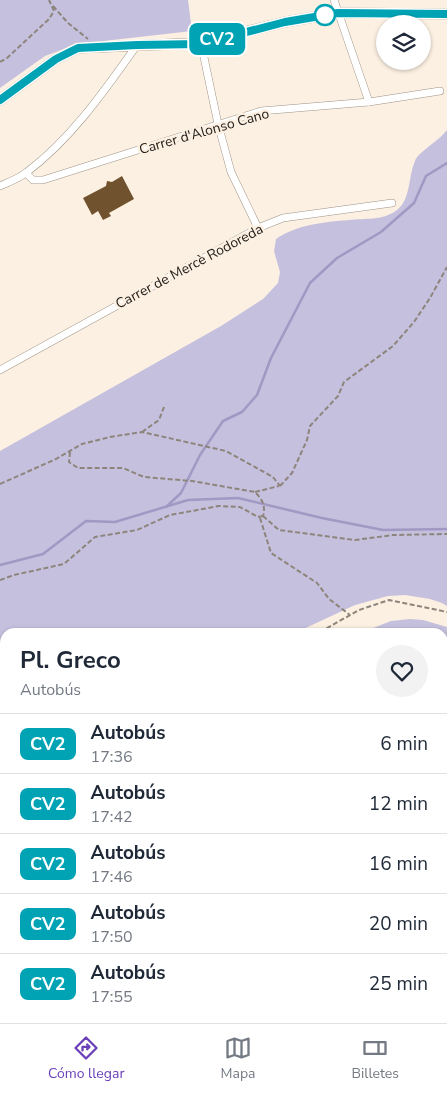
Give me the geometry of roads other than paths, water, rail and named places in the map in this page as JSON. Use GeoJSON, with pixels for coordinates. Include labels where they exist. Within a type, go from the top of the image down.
{"type":"FeatureCollection","features":[{"type":"Feature","properties":{"kind":"street"},"geometry":{"type":"LineString","coordinates":[[334,0],[369,102]]}},
{"type":"Feature","properties":{"kind":"street"},"geometry":{"type":"LineString","coordinates":[[0,100],[56,59],[78,48],[200,44],[285,22],[338,13],[447,14]]}},
{"type":"Feature","properties":{"kind":"street"},"geometry":{"type":"LineString","coordinates":[[200,44],[231,172],[258,228]]}},
{"type":"Feature","properties":{"kind":"street"},"geometry":{"type":"LineString","coordinates":[[0,186],[26,173],[69,134],[112,81],[137,45]]}},
{"type":"Feature","properties":{"kind":"street","name":"Carrer d'Alonso Cano"},"geometry":{"type":"LineString","coordinates":[[26,173],[33,180],[43,180],[261,111],[369,102],[443,91]]}},
{"type":"Feature","properties":{"kind":"street","name":"Carrer de Mercè Rodoreda"},"geometry":{"type":"LineString","coordinates":[[0,370],[258,228],[283,218],[392,203]]}},
{"type":"Feature","properties":{"kind":"waterway"},"geometry":{"type":"LineString","coordinates":[[166,507],[181,493],[200,455],[223,421],[242,412],[257,395],[271,358],[310,283],[337,258],[381,232],[414,203],[426,176],[447,163]]}},
{"type":"Feature","properties":{"kind":"waterway"},"geometry":{"type":"LineString","coordinates":[[0,565],[43,554],[86,521],[115,522],[188,500],[238,498],[383,530],[447,529]]}}]}
